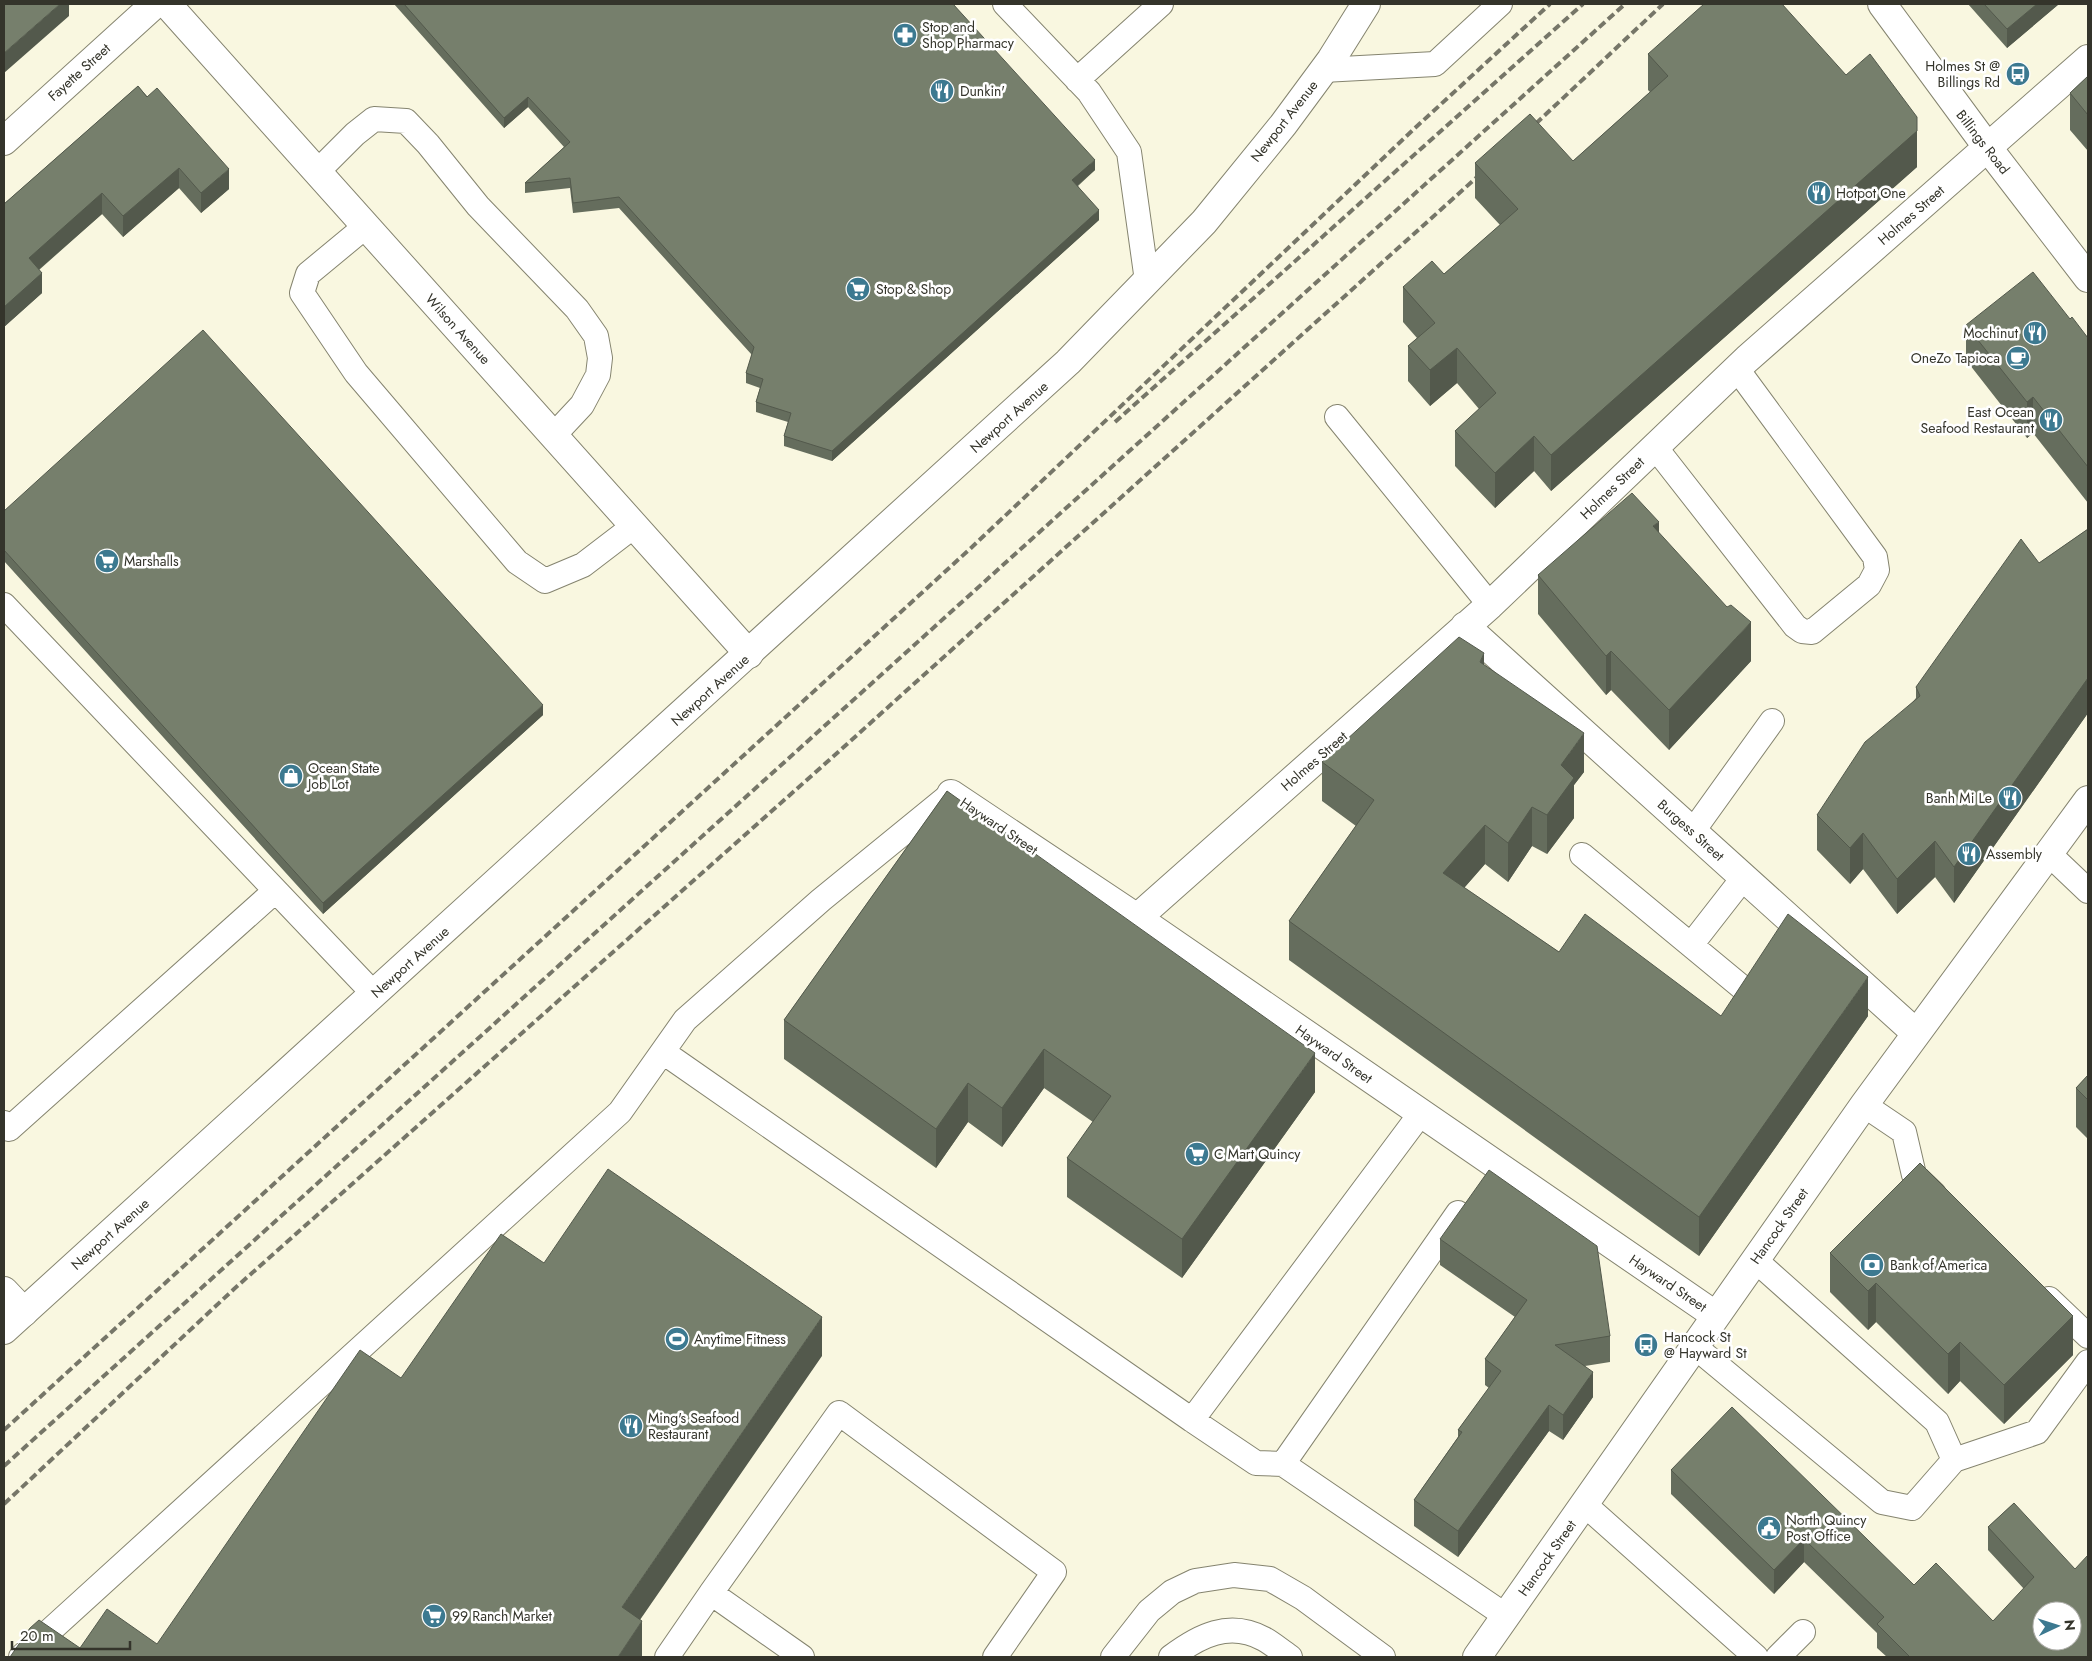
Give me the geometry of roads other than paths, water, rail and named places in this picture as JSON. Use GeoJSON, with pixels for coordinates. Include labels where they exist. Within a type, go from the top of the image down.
{"type":"FeatureCollection","features":[{"type":"Feature","properties":{"kind":"street","name":"Fayette Street"},"geometry":{"type":"LineString","coordinates":[[4,141],[155,4]]}},
{"type":"Feature","properties":{"kind":"street","name":"Wilson Avenue"},"geometry":{"type":"LineString","coordinates":[[167,4],[749,654]]}},
{"type":"Feature","properties":{"kind":"street","name":"Newport Avenue"},"geometry":{"type":"LineString","coordinates":[[4,1330],[1068,362],[1204,222],[1284,125],[1366,4]]}},
{"type":"Feature","properties":{"kind":"street","name":"Billings Road"},"geometry":{"type":"LineString","coordinates":[[1882,4],[1988,148],[2088,278]]}},
{"type":"Feature","properties":{"kind":"street","name":"Holmes Street"},"geometry":{"type":"LineString","coordinates":[[1137,918],[1490,605],[1737,369],[2088,59]]}},
{"type":"Feature","properties":{"kind":"street","name":"Burgess Street"},"geometry":{"type":"LineString","coordinates":[[1465,626],[1916,1033]]}},
{"type":"Feature","properties":{"kind":"street","name":"Hayward Street"},"geometry":{"type":"LineString","coordinates":[[952,794],[1137,918],[1421,1113],[1482,1180],[1715,1315]]}},
{"type":"Feature","properties":{"kind":"street","name":"Hancock Street"},"geometry":{"type":"LineString","coordinates":[[1477,1657],[1715,1315],[1916,1033],[2088,800]]}},
{"type":"Feature","properties":{"kind":"street"},"geometry":{"type":"LineString","coordinates":[[4,1291],[24,1312]]}},
{"type":"Feature","properties":{"kind":"lane"},"geometry":{"type":"LineString","coordinates":[[1005,4],[1083,86],[1129,152],[1147,281]]}},
{"type":"Feature","properties":{"kind":"lane"},"geometry":{"type":"LineString","coordinates":[[1083,86],[1161,4]]}},
{"type":"Feature","properties":{"kind":"lane"},"geometry":{"type":"LineString","coordinates":[[1323,70],[1435,64],[1500,4]]}},
{"type":"Feature","properties":{"kind":"lane"},"geometry":{"type":"LineString","coordinates":[[318,172],[355,134],[374,119],[406,122],[428,144],[478,206],[577,309],[596,336],[600,358],[598,375],[582,405],[553,436]]}},
{"type":"Feature","properties":{"kind":"lane"},"geometry":{"type":"LineString","coordinates":[[366,226],[308,274],[302,293],[356,373],[517,562],[545,580],[584,565],[634,526]]}},
{"type":"Feature","properties":{"kind":"lane"},"geometry":{"type":"LineString","coordinates":[[1655,447],[1795,626],[1802,631],[1812,632],[1870,585],[1877,570],[1875,557],[1737,369]]}},
{"type":"Feature","properties":{"kind":"lane"},"geometry":{"type":"LineString","coordinates":[[1337,418],[1490,605]]}},
{"type":"Feature","properties":{"kind":"lane"},"geometry":{"type":"LineString","coordinates":[[4,605],[374,994]]}},
{"type":"Feature","properties":{"kind":"lane"},"geometry":{"type":"LineString","coordinates":[[1693,831],[1772,722]]}},
{"type":"Feature","properties":{"kind":"lane"},"geometry":{"type":"LineString","coordinates":[[21,1657],[620,1112],[686,1020],[821,900],[952,794]]}},
{"type":"Feature","properties":{"kind":"lane"},"geometry":{"type":"LineString","coordinates":[[2048,853],[2088,891]]}},
{"type":"Feature","properties":{"kind":"lane"},"geometry":{"type":"LineString","coordinates":[[1582,856],[1744,989]]}},
{"type":"Feature","properties":{"kind":"lane"},"geometry":{"type":"LineString","coordinates":[[1691,945],[1744,877]]}},
{"type":"Feature","properties":{"kind":"lane"},"geometry":{"type":"LineString","coordinates":[[4,1123],[10,1129],[275,891]]}},
{"type":"Feature","properties":{"kind":"lane"},"geometry":{"type":"LineString","coordinates":[[663,1052],[1256,1463],[1283,1464],[1506,1616]]}},
{"type":"Feature","properties":{"kind":"lane"},"geometry":{"type":"LineString","coordinates":[[1864,1106],[1904,1132],[1914,1175],[1950,1208]]}},
{"type":"Feature","properties":{"kind":"lane"},"geometry":{"type":"LineString","coordinates":[[1192,1420],[1421,1113]]}},
{"type":"Feature","properties":{"kind":"lane"},"geometry":{"type":"LineString","coordinates":[[1283,1464],[1482,1180]]}},
{"type":"Feature","properties":{"kind":"lane"},"geometry":{"type":"LineString","coordinates":[[1755,1260],[1937,1422],[1954,1460]]}},
{"type":"Feature","properties":{"kind":"lane"},"geometry":{"type":"LineString","coordinates":[[2030,1282],[2088,1336]]}},
{"type":"Feature","properties":{"kind":"lane"},"geometry":{"type":"LineString","coordinates":[[1694,1346],[1882,1502],[1912,1508],[1954,1460],[2038,1432],[2088,1362]]}},
{"type":"Feature","properties":{"kind":"lane"},"geometry":{"type":"LineString","coordinates":[[667,1657],[839,1413],[1054,1572],[995,1657]]}},
{"type":"Feature","properties":{"kind":"lane"},"geometry":{"type":"LineString","coordinates":[[1584,1504],[1756,1657]]}},
{"type":"Feature","properties":{"kind":"lane"},"geometry":{"type":"LineString","coordinates":[[1113,1657],[1150,1610],[1172,1592],[1195,1581],[1234,1575],[1270,1579],[1303,1598],[1383,1657]]}},
{"type":"Feature","properties":{"kind":"lane"},"geometry":{"type":"LineString","coordinates":[[711,1593],[802,1657]]}},
{"type":"Feature","properties":{"kind":"lane"},"geometry":{"type":"LineString","coordinates":[[1171,1657],[1192,1642],[1224,1630],[1245,1632],[1264,1639],[1290,1657]]}},
{"type":"Feature","properties":{"kind":"lane"},"geometry":{"type":"LineString","coordinates":[[1778,1657],[1803,1632]]}},
{"type":"Feature","properties":{"kind":"railway"},"geometry":{"type":"LineString","coordinates":[[4,1430],[971,548],[1415,128],[1550,4]]}},
{"type":"Feature","properties":{"kind":"railway"},"geometry":{"type":"LineString","coordinates":[[1115,422],[1583,4]]}},
{"type":"Feature","properties":{"kind":"railway"},"geometry":{"type":"LineString","coordinates":[[4,1466],[1625,4]]}},
{"type":"Feature","properties":{"kind":"railway"},"geometry":{"type":"LineString","coordinates":[[1527,132],[1663,4]]}},
{"type":"Feature","properties":{"kind":"railway"},"geometry":{"type":"LineString","coordinates":[[4,1504],[234,1289],[836,754],[1486,169]]}},
{"type":"Feature","properties":{"kind":"place","name":"Stop and Shop Pharmacy"},"geometry":{"type":"Point","coordinates":[905,35]}},
{"type":"Feature","properties":{"kind":"place","name":"Holmes St @ Billings Rd"},"geometry":{"type":"Point","coordinates":[2018,74]}},
{"type":"Feature","properties":{"kind":"place","name":"Dunkin'"},"geometry":{"type":"Point","coordinates":[942,91]}},
{"type":"Feature","properties":{"kind":"place","name":"Hotpot One"},"geometry":{"type":"Point","coordinates":[1819,193]}},
{"type":"Feature","properties":{"kind":"place","name":"Stop & Shop"},"geometry":{"type":"Point","coordinates":[858,289]}},
{"type":"Feature","properties":{"kind":"place","name":"Mochinut"},"geometry":{"type":"Point","coordinates":[2035,333]}},
{"type":"Feature","properties":{"kind":"place","name":"OneZo Tapioca"},"geometry":{"type":"Point","coordinates":[2018,358]}},
{"type":"Feature","properties":{"kind":"place","name":"East Ocean Seafood Restaurant"},"geometry":{"type":"Point","coordinates":[2051,420]}},
{"type":"Feature","properties":{"kind":"place","name":"Marshalls"},"geometry":{"type":"Point","coordinates":[107,561]}},
{"type":"Feature","properties":{"kind":"place","name":"Ocean State Job Lot"},"geometry":{"type":"Point","coordinates":[291,776]}},
{"type":"Feature","properties":{"kind":"place","name":"Banh Mi Le"},"geometry":{"type":"Point","coordinates":[2010,798]}},
{"type":"Feature","properties":{"kind":"place","name":"Assembly"},"geometry":{"type":"Point","coordinates":[1969,854]}},
{"type":"Feature","properties":{"kind":"place","name":"C Mart Quincy"},"geometry":{"type":"Point","coordinates":[1197,1154]}},
{"type":"Feature","properties":{"kind":"place","name":"Bank of America"},"geometry":{"type":"Point","coordinates":[1872,1265]}},
{"type":"Feature","properties":{"kind":"place","name":"Anytime Fitness"},"geometry":{"type":"Point","coordinates":[677,1339]}},
{"type":"Feature","properties":{"kind":"place","name":"Hancock St @ Hayward St"},"geometry":{"type":"Point","coordinates":[1646,1345]}},
{"type":"Feature","properties":{"kind":"place","name":"Ming's Seafood Restaurant"},"geometry":{"type":"Point","coordinates":[631,1426]}},
{"type":"Feature","properties":{"kind":"place","name":"North Quincy Post Office"},"geometry":{"type":"Point","coordinates":[1769,1528]}},
{"type":"Feature","properties":{"kind":"place","name":"99 Ranch Market"},"geometry":{"type":"Point","coordinates":[434,1616]}}]}
